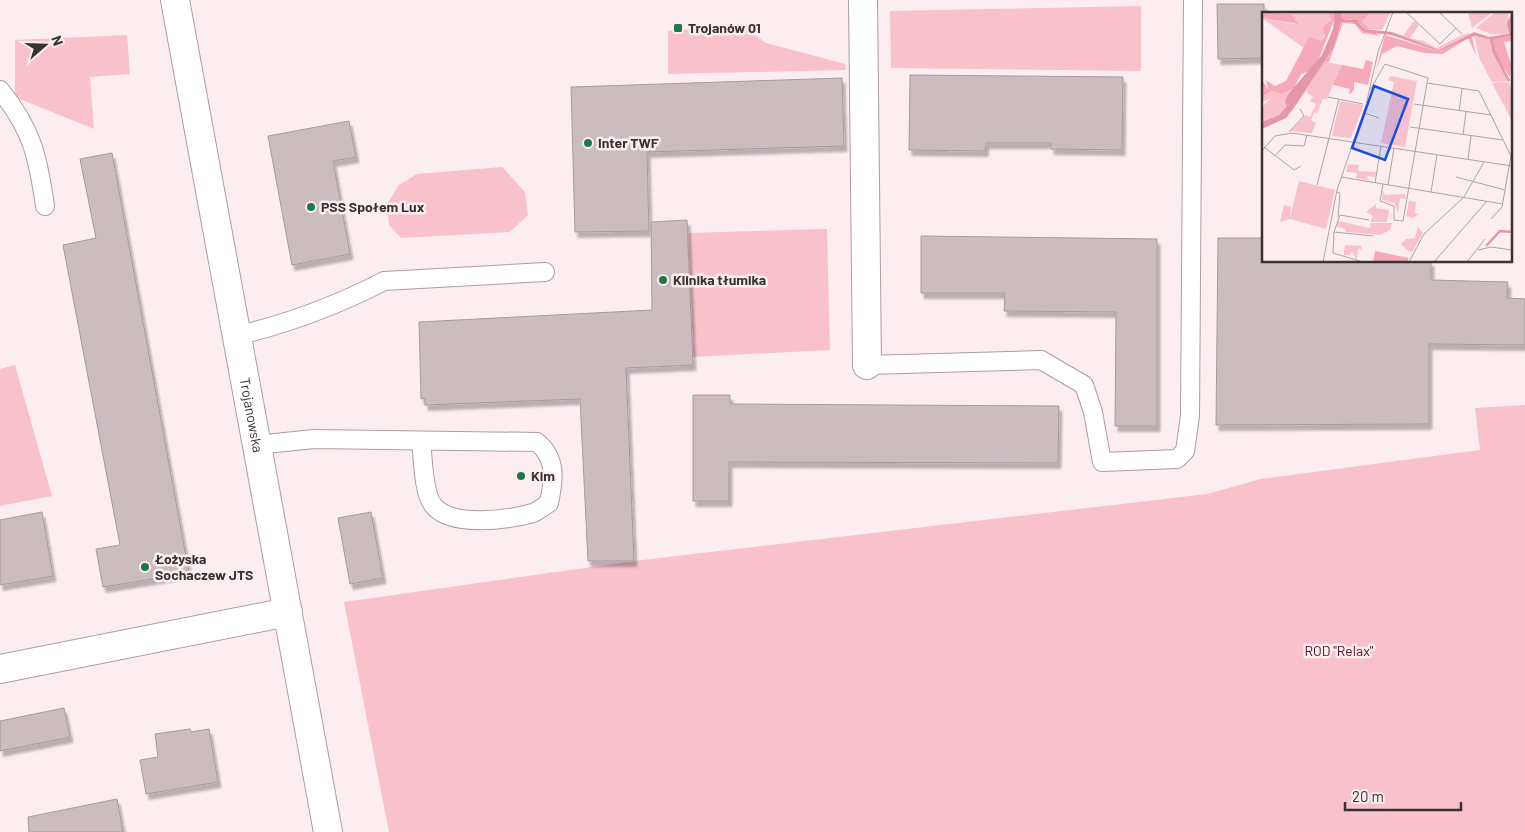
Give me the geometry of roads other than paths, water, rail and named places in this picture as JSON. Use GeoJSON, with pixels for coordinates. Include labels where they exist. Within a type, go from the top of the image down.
{"type":"FeatureCollection","features":[{"type":"Feature","properties":{"kind":"street","name":"Trojanowska"},"geometry":{"type":"LineString","coordinates":[[175,0],[328,832]]}},
{"type":"Feature","properties":{"kind":"street"},"geometry":{"type":"LineString","coordinates":[[863,0],[867,365]]}},
{"type":"Feature","properties":{"kind":"street"},"geometry":{"type":"LineString","coordinates":[[0,668],[288,612]]}},
{"type":"Feature","properties":{"kind":"lane"},"geometry":{"type":"LineString","coordinates":[[867,365],[1041,360],[1084,385],[1093,412],[1102,462],[1177,459],[1185,451],[1190,416],[1193,0]]}},
{"type":"Feature","properties":{"kind":"lane"},"geometry":{"type":"LineString","coordinates":[[0,90],[16,110],[32,141],[45,206]]}},
{"type":"Feature","properties":{"kind":"lane"},"geometry":{"type":"LineString","coordinates":[[236,336],[263,330],[365,291],[384,281],[545,272]]}},
{"type":"Feature","properties":{"kind":"lane"},"geometry":{"type":"LineString","coordinates":[[256,445],[314,439],[421,440],[536,442],[548,452],[554,479],[549,503],[534,513],[480,521],[447,517],[432,504],[426,483],[421,440]]}},
{"type":"Feature","properties":{"kind":"place","name":"Trojanów 01"},"geometry":{"type":"Point","coordinates":[678,28]}},
{"type":"Feature","properties":{"kind":"place","name":"Inter TWF"},"geometry":{"type":"Point","coordinates":[588,143]}},
{"type":"Feature","properties":{"kind":"place","name":"PSS Społem Lux"},"geometry":{"type":"Point","coordinates":[311,207]}},
{"type":"Feature","properties":{"kind":"place","name":"Klinika tłumika"},"geometry":{"type":"Point","coordinates":[663,280]}},
{"type":"Feature","properties":{"kind":"place","name":"Kim"},"geometry":{"type":"Point","coordinates":[521,476]}},
{"type":"Feature","properties":{"kind":"place","name":"Łożyska Sochaczew JTS"},"geometry":{"type":"Point","coordinates":[145,567]}},
{"type":"Feature","properties":{"kind":"park label","name":"ROD \"Relax\""},"geometry":{"type":"Point","coordinates":[1339,651]}}]}
